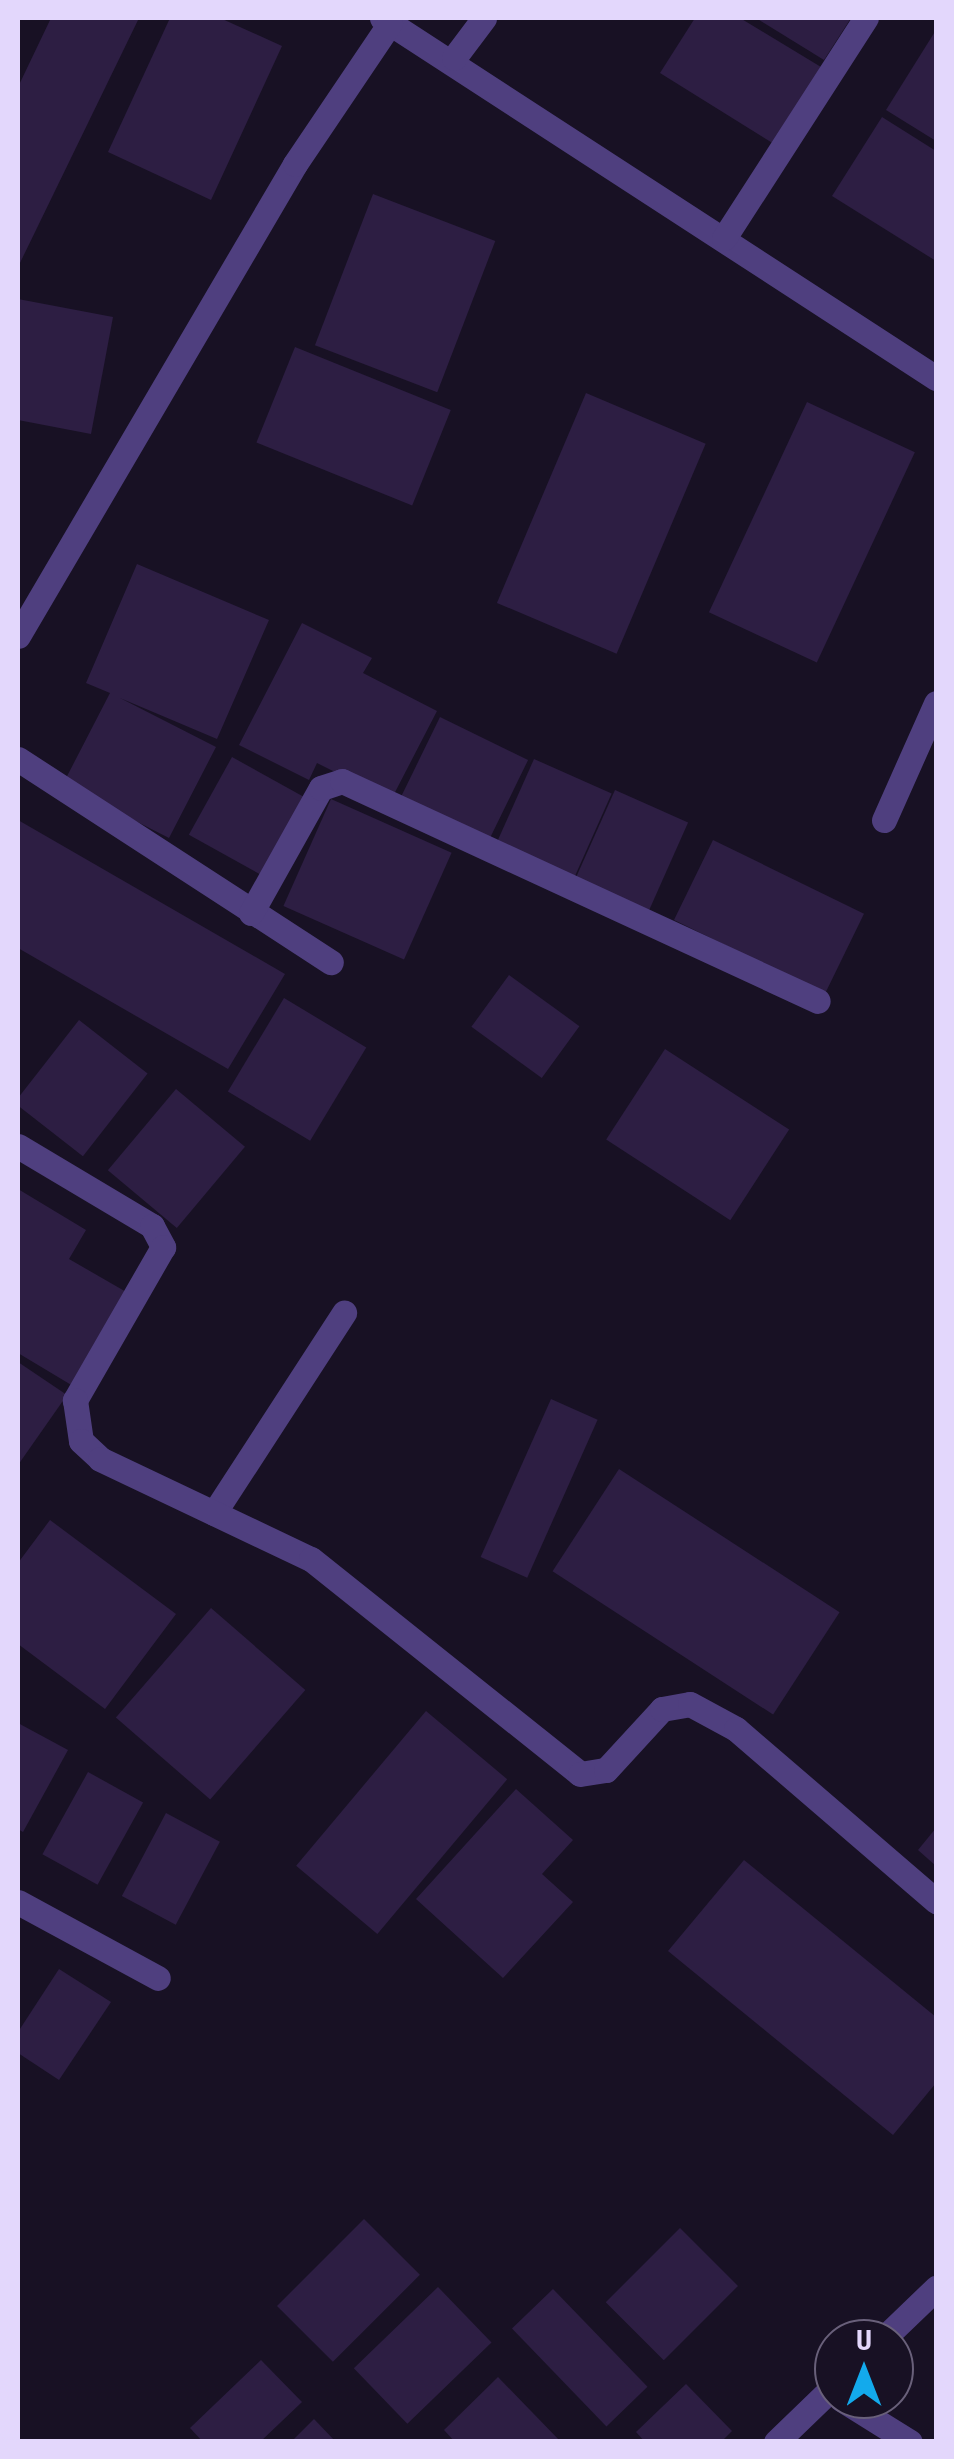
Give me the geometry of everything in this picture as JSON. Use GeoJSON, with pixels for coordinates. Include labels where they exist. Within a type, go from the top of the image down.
{"type":"FeatureCollection","features":[{"type":"Feature","properties":{"kind":"street"},"geometry":{"type":"LineString","coordinates":[[454,58],[484,18]]}},
{"type":"Feature","properties":{"kind":"street"},"geometry":{"type":"LineString","coordinates":[[724,238],[866,18]]}},
{"type":"Feature","properties":{"kind":"street"},"geometry":{"type":"LineString","coordinates":[[18,636],[294,164],[386,20],[454,58],[936,378]]}},
{"type":"Feature","properties":{"kind":"street"},"geometry":{"type":"LineString","coordinates":[[884,820],[936,703]]}},
{"type":"Feature","properties":{"kind":"street"},"geometry":{"type":"LineString","coordinates":[[18,759],[331,962]]}},
{"type":"Feature","properties":{"kind":"street"},"geometry":{"type":"LineString","coordinates":[[251,912],[321,788],[342,781],[818,1001]]}},
{"type":"Feature","properties":{"kind":"street"},"geometry":{"type":"LineString","coordinates":[[18,1146],[152,1226],[163,1247],[75,1400],[81,1441],[312,1559],[407,1626],[580,1774],[606,1770],[662,1709],[690,1704],[736,1729],[936,1902]]}},
{"type":"Feature","properties":{"kind":"street"},"geometry":{"type":"LineString","coordinates":[[214,1512],[344,1312]]}},
{"type":"Feature","properties":{"kind":"street"},"geometry":{"type":"LineString","coordinates":[[18,1902],[158,1978]]}},
{"type":"Feature","properties":{"kind":"street"},"geometry":{"type":"LineString","coordinates":[[904,2319],[936,2288]]}},
{"type":"Feature","properties":{"kind":"street"},"geometry":{"type":"LineString","coordinates":[[776,2442],[814,2410]]}},
{"type":"Feature","properties":{"kind":"street"},"geometry":{"type":"LineString","coordinates":[[874,2419],[910,2442]]}},
{"type":"Feature","properties":{"kind":"building"},"geometry":{"type":"Polygon","coordinates":[[[51,18],[139,18],[18,267],[18,87],[51,18]]]}},
{"type":"Feature","properties":{"kind":"building"},"geometry":{"type":"Polygon","coordinates":[[[170,18],[220,18],[282,46],[211,200],[108,152],[170,18]]]}},
{"type":"Feature","properties":{"kind":"building"},"geometry":{"type":"Polygon","coordinates":[[[695,18],[740,18],[821,67],[774,144],[660,73],[695,18]]]}},
{"type":"Feature","properties":{"kind":"building"},"geometry":{"type":"Polygon","coordinates":[[[756,18],[851,18],[824,60],[756,18]]]}},
{"type":"Feature","properties":{"kind":"building"},"geometry":{"type":"Polygon","coordinates":[[[936,30],[936,141],[886,110],[936,30]]]}},
{"type":"Feature","properties":{"kind":"building"},"geometry":{"type":"Polygon","coordinates":[[[882,117],[936,151],[936,261],[832,196],[882,117]]]}},
{"type":"Feature","properties":{"kind":"building"},"geometry":{"type":"Polygon","coordinates":[[[373,194],[495,241],[437,392],[315,345],[373,194]]]}},
{"type":"Feature","properties":{"kind":"building"},"geometry":{"type":"Polygon","coordinates":[[[18,299],[113,317],[91,434],[18,420],[18,299]]]}},
{"type":"Feature","properties":{"kind":"building"},"geometry":{"type":"Polygon","coordinates":[[[295,347],[451,410],[412,505],[256,442],[295,347]]]}},
{"type":"Feature","properties":{"kind":"building"},"geometry":{"type":"Polygon","coordinates":[[[586,393],[706,444],[617,654],[497,603],[586,393]]]}},
{"type":"Feature","properties":{"kind":"building"},"geometry":{"type":"Polygon","coordinates":[[[807,402],[915,452],[817,663],[709,612],[807,402]]]}},
{"type":"Feature","properties":{"kind":"building"},"geometry":{"type":"Polygon","coordinates":[[[137,564],[269,620],[217,739],[120,698],[216,747],[169,838],[63,784],[110,693],[86,683],[137,564]]]}},
{"type":"Feature","properties":{"kind":"building"},"geometry":{"type":"Polygon","coordinates":[[[302,623],[372,658],[363,673],[437,711],[391,800],[317,763],[309,780],[239,745],[302,623]]]}},
{"type":"Feature","properties":{"kind":"building"},"geometry":{"type":"Polygon","coordinates":[[[440,717],[528,760],[490,839],[401,796],[440,717]]]}},
{"type":"Feature","properties":{"kind":"building"},"geometry":{"type":"Polygon","coordinates":[[[232,757],[307,799],[264,877],[189,835],[232,757]]]}},
{"type":"Feature","properties":{"kind":"building"},"geometry":{"type":"Polygon","coordinates":[[[534,759],[612,794],[572,882],[495,848],[534,759]]]}},
{"type":"Feature","properties":{"kind":"building"},"geometry":{"type":"Polygon","coordinates":[[[615,790],[688,823],[649,911],[576,879],[615,790]]]}},
{"type":"Feature","properties":{"kind":"building"},"geometry":{"type":"Polygon","coordinates":[[[331,799],[452,853],[404,960],[283,906],[331,799]]]}},
{"type":"Feature","properties":{"kind":"building"},"geometry":{"type":"Polygon","coordinates":[[[18,820],[285,974],[228,1069],[18,948],[18,820]]]}},
{"type":"Feature","properties":{"kind":"building"},"geometry":{"type":"Polygon","coordinates":[[[713,840],[864,914],[825,994],[674,920],[713,840]]]}},
{"type":"Feature","properties":{"kind":"building"},"geometry":{"type":"Polygon","coordinates":[[[509,975],[579,1026],[542,1078],[471,1027],[509,975]]]}},
{"type":"Feature","properties":{"kind":"building"},"geometry":{"type":"Polygon","coordinates":[[[284,998],[366,1047],[310,1141],[228,1091],[284,998]]]}},
{"type":"Feature","properties":{"kind":"building"},"geometry":{"type":"Polygon","coordinates":[[[79,1020],[148,1074],[83,1156],[18,1106],[18,1098],[79,1020]]]}},
{"type":"Feature","properties":{"kind":"building"},"geometry":{"type":"Polygon","coordinates":[[[665,1049],[789,1130],[730,1220],[606,1140],[665,1049]]]}},
{"type":"Feature","properties":{"kind":"building"},"geometry":{"type":"Polygon","coordinates":[[[176,1089],[245,1147],[177,1228],[108,1170],[176,1089]]]}},
{"type":"Feature","properties":{"kind":"building"},"geometry":{"type":"Polygon","coordinates":[[[18,1189],[86,1230],[69,1259],[128,1293],[73,1386],[18,1353],[18,1189]]]}},
{"type":"Feature","properties":{"kind":"building"},"geometry":{"type":"Polygon","coordinates":[[[18,1362],[67,1395],[18,1465],[18,1362]]]}},
{"type":"Feature","properties":{"kind":"building"},"geometry":{"type":"Polygon","coordinates":[[[551,1399],[598,1420],[527,1578],[481,1557],[551,1399]]]}},
{"type":"Feature","properties":{"kind":"building"},"geometry":{"type":"Polygon","coordinates":[[[619,1469],[840,1612],[773,1715],[553,1571],[619,1469]]]}},
{"type":"Feature","properties":{"kind":"building"},"geometry":{"type":"Polygon","coordinates":[[[50,1520],[176,1614],[105,1709],[18,1644],[18,1563],[50,1520]]]}},
{"type":"Feature","properties":{"kind":"building"},"geometry":{"type":"Polygon","coordinates":[[[211,1608],[305,1690],[210,1799],[116,1717],[211,1608]]]}},
{"type":"Feature","properties":{"kind":"building"},"geometry":{"type":"Polygon","coordinates":[[[426,1711],[507,1779],[377,1934],[296,1866],[426,1711]]]}},
{"type":"Feature","properties":{"kind":"building"},"geometry":{"type":"Polygon","coordinates":[[[18,1723],[68,1750],[23,1832],[18,1829],[18,1723]]]}},
{"type":"Feature","properties":{"kind":"building"},"geometry":{"type":"Polygon","coordinates":[[[88,1772],[143,1803],[98,1885],[42,1854],[88,1772]]]}},
{"type":"Feature","properties":{"kind":"building"},"geometry":{"type":"Polygon","coordinates":[[[516,1789],[573,1840],[542,1874],[573,1902],[503,1978],[416,1899],[516,1789]]]}},
{"type":"Feature","properties":{"kind":"building"},"geometry":{"type":"Polygon","coordinates":[[[166,1813],[220,1842],[176,1925],[122,1896],[166,1813]]]}},
{"type":"Feature","properties":{"kind":"building"},"geometry":{"type":"Polygon","coordinates":[[[936,1828],[936,1866],[918,1850],[936,1828]]]}},
{"type":"Feature","properties":{"kind":"building"},"geometry":{"type":"Polygon","coordinates":[[[744,1860],[936,2017],[936,2083],[893,2135],[668,1951],[744,1860]]]}},
{"type":"Feature","properties":{"kind":"building"},"geometry":{"type":"Polygon","coordinates":[[[59,1969],[111,2002],[59,2080],[18,2053],[18,2032],[59,1969]]]}},
{"type":"Feature","properties":{"kind":"building"},"geometry":{"type":"Polygon","coordinates":[[[364,2219],[420,2275],[333,2362],[277,2306],[364,2219]]]}},
{"type":"Feature","properties":{"kind":"building"},"geometry":{"type":"Polygon","coordinates":[[[680,2228],[738,2286],[664,2360],[606,2302],[680,2228]]]}},
{"type":"Feature","properties":{"kind":"building"},"geometry":{"type":"Polygon","coordinates":[[[438,2287],[491,2342],[407,2424],[354,2368],[438,2287]]]}},
{"type":"Feature","properties":{"kind":"building"},"geometry":{"type":"Polygon","coordinates":[[[553,2289],[647,2387],[606,2426],[512,2329],[553,2289]]]}},
{"type":"Feature","properties":{"kind":"building"},"geometry":{"type":"Polygon","coordinates":[[[261,2360],[302,2402],[260,2442],[203,2442],[190,2428],[261,2360]]]}},
{"type":"Feature","properties":{"kind":"building"},"geometry":{"type":"Polygon","coordinates":[[[498,2377],[561,2442],[455,2442],[444,2430],[498,2377]]]}},
{"type":"Feature","properties":{"kind":"building"},"geometry":{"type":"Polygon","coordinates":[[[686,2384],[732,2431],[721,2442],[645,2442],[636,2432],[686,2384]]]}},
{"type":"Feature","properties":{"kind":"building"},"geometry":{"type":"Polygon","coordinates":[[[314,2419],[336,2442],[291,2442],[314,2419]]]}}]}
